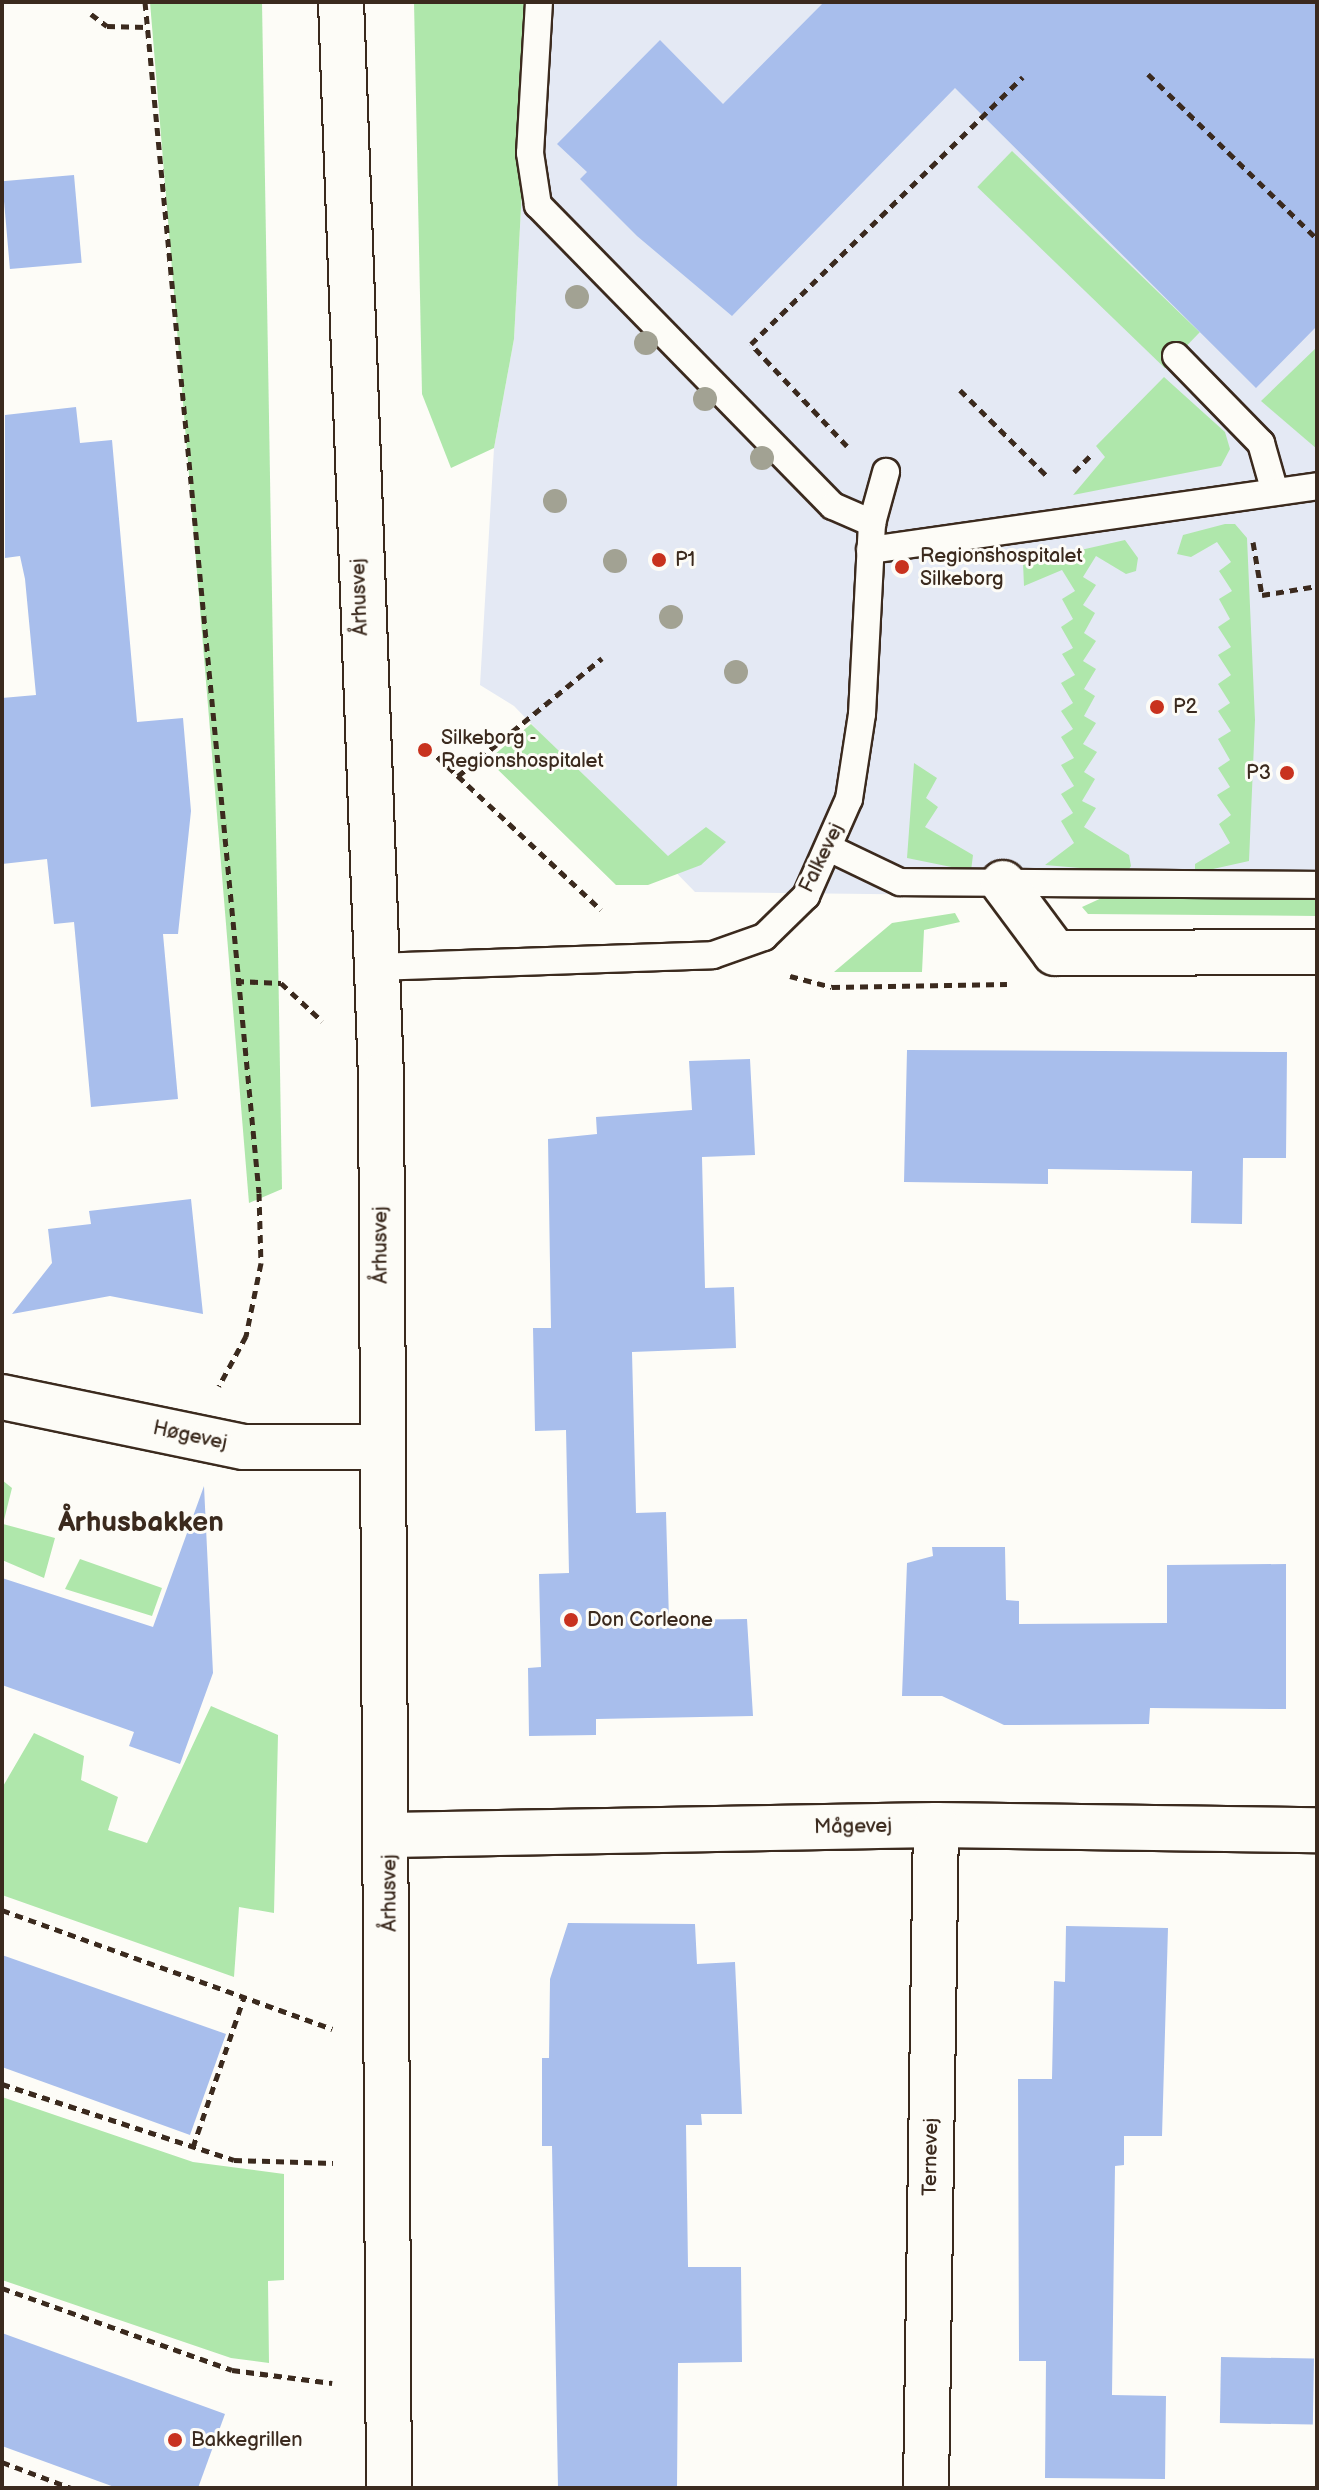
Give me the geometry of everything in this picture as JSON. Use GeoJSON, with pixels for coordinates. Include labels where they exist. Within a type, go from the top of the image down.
{"type":"FeatureCollection","features":[{"type":"Feature","properties":{"kind":"street","name":"Århusvej"},"geometry":{"type":"LineString","coordinates":[[341,2],[375,967],[380,1447],[390,1835],[389,2488]]}},
{"type":"Feature","properties":{"kind":"street"},"geometry":{"type":"LineString","coordinates":[[1003,883],[1055,953],[1317,952]]}},
{"type":"Feature","properties":{"kind":"street","name":"Høgevej"},"geometry":{"type":"LineString","coordinates":[[2,1397],[244,1447],[380,1447]]}},
{"type":"Feature","properties":{"kind":"street","name":"Mågevej"},"geometry":{"type":"LineString","coordinates":[[390,1835],[936,1825],[1317,1830]]}},
{"type":"Feature","properties":{"kind":"street","name":"Ternevej"},"geometry":{"type":"LineString","coordinates":[[926,2488],[936,1825]]}},
{"type":"Feature","properties":{"kind":"lane"},"geometry":{"type":"LineString","coordinates":[[539,2],[530,153],[538,205],[833,506],[872,523]]}},
{"type":"Feature","properties":{"kind":"lane"},"geometry":{"type":"LineString","coordinates":[[1176,356],[1261,443],[1275,492]]}},
{"type":"Feature","properties":{"kind":"lane","name":"Falkevej"},"geometry":{"type":"LineString","coordinates":[[375,967],[713,955],[764,937],[806,896],[831,849],[849,799],[862,714],[872,523],[886,472]]}},
{"type":"Feature","properties":{"kind":"lane"},"geometry":{"type":"LineString","coordinates":[[870,550],[1317,486]]}},
{"type":"Feature","properties":{"kind":"lane"},"geometry":{"type":"LineString","coordinates":[[831,849],[900,882],[1317,885]]}},
{"type":"Feature","properties":{"kind":"path"},"geometry":{"type":"LineString","coordinates":[[145,2],[261,1263],[246,1336],[192,1436]]}},
{"type":"Feature","properties":{"kind":"path"},"geometry":{"type":"LineString","coordinates":[[91,14],[107,26],[147,27]]}},
{"type":"Feature","properties":{"kind":"path"},"geometry":{"type":"LineString","coordinates":[[1148,74],[1317,239]]}},
{"type":"Feature","properties":{"kind":"path"},"geometry":{"type":"LineString","coordinates":[[858,459],[751,344],[1023,77]]}},
{"type":"Feature","properties":{"kind":"path"},"geometry":{"type":"LineString","coordinates":[[960,390],[1059,487]]}},
{"type":"Feature","properties":{"kind":"path"},"geometry":{"type":"LineString","coordinates":[[1246,494],[1262,595],[1317,586]]}},
{"type":"Feature","properties":{"kind":"path"},"geometry":{"type":"LineString","coordinates":[[458,776],[602,658]]}},
{"type":"Feature","properties":{"kind":"path"},"geometry":{"type":"LineString","coordinates":[[364,688],[651,957]]}},
{"type":"Feature","properties":{"kind":"path"},"geometry":{"type":"LineString","coordinates":[[713,955],[832,987],[1025,983],[1055,953]]}},
{"type":"Feature","properties":{"kind":"path"},"geometry":{"type":"LineString","coordinates":[[236,981],[281,983]]}},
{"type":"Feature","properties":{"kind":"path"},"geometry":{"type":"LineString","coordinates":[[2,1910],[389,2050]]}},
{"type":"Feature","properties":{"kind":"path"},"geometry":{"type":"LineString","coordinates":[[193,2147],[244,1997]]}},
{"type":"Feature","properties":{"kind":"path"},"geometry":{"type":"LineString","coordinates":[[2,2084],[234,2160],[390,2164]]}},
{"type":"Feature","properties":{"kind":"path"},"geometry":{"type":"LineString","coordinates":[[2,2288],[232,2370],[389,2390]]}},
{"type":"Feature","properties":{"kind":"path"},"geometry":{"type":"LineString","coordinates":[[2,2462],[71,2488]]}},
{"type":"Feature","properties":{"kind":"shaded area","name":"Regionshospitalet Silkeborg"},"geometry":{"type":"Polygon","coordinates":[[[532,2],[1317,2],[1317,899],[695,892],[514,706],[480,685],[494,448],[514,339],[532,2]]]}},
{"type":"Feature","properties":{"kind":"green space"},"geometry":{"type":"Polygon","coordinates":[[[150,2],[262,2],[282,1189],[249,1203],[150,2]]]}},
{"type":"Feature","properties":{"kind":"green space"},"geometry":{"type":"Polygon","coordinates":[[[414,2],[532,2],[514,339],[494,448],[451,468],[422,394],[414,2]]]}},
{"type":"Feature","properties":{"kind":"green space"},"geometry":{"type":"Polygon","coordinates":[[[1012,151],[1200,332],[1165,368],[977,187],[1012,151]]]}},
{"type":"Feature","properties":{"kind":"green space"},"geometry":{"type":"Polygon","coordinates":[[[1317,347],[1317,449],[1261,401],[1317,347]]]}},
{"type":"Feature","properties":{"kind":"green space"},"geometry":{"type":"Polygon","coordinates":[[[1164,377],[1225,432],[1230,449],[1221,466],[1073,495],[1105,457],[1096,446],[1164,377]]]}},
{"type":"Feature","properties":{"kind":"green space"},"geometry":{"type":"Polygon","coordinates":[[[1235,524],[1247,538],[1255,720],[1249,861],[1195,873],[1195,864],[1230,843],[1219,824],[1231,815],[1217,795],[1230,787],[1218,768],[1230,760],[1218,739],[1231,731],[1218,711],[1230,703],[1218,684],[1231,675],[1218,655],[1231,647],[1218,627],[1230,619],[1219,599],[1232,591],[1219,571],[1231,562],[1217,542],[1191,557],[1177,554],[1183,535],[1235,524]]]}},
{"type":"Feature","properties":{"kind":"green space"},"geometry":{"type":"Polygon","coordinates":[[[1125,540],[1138,558],[1136,571],[1126,574],[1096,556],[1083,577],[1096,585],[1083,605],[1095,613],[1084,633],[1096,641],[1083,661],[1096,669],[1084,689],[1095,696],[1084,716],[1096,723],[1083,744],[1097,752],[1084,772],[1095,779],[1082,801],[1096,808],[1084,827],[1129,855],[1131,866],[1127,872],[1045,865],[1074,843],[1061,821],[1073,813],[1061,794],[1074,786],[1061,765],[1074,758],[1061,737],[1073,729],[1061,711],[1073,703],[1061,683],[1075,675],[1062,654],[1073,648],[1061,627],[1073,619],[1062,599],[1075,591],[1062,570],[1024,586],[1023,563],[1125,540]]]}},
{"type":"Feature","properties":{"kind":"green space"},"geometry":{"type":"Polygon","coordinates":[[[531,724],[668,856],[706,827],[726,842],[701,865],[648,885],[616,885],[488,760],[531,724]]]}},
{"type":"Feature","properties":{"kind":"green space"},"geometry":{"type":"Polygon","coordinates":[[[914,763],[937,778],[926,798],[938,807],[925,827],[973,855],[971,871],[907,858],[914,763]]]}},
{"type":"Feature","properties":{"kind":"green space"},"geometry":{"type":"Polygon","coordinates":[[[1106,896],[1317,899],[1317,916],[1088,914],[1082,907],[1106,896]]]}},
{"type":"Feature","properties":{"kind":"green space"},"geometry":{"type":"Polygon","coordinates":[[[955,913],[960,922],[924,930],[922,972],[834,972],[892,923],[955,913]]]}},
{"type":"Feature","properties":{"kind":"green space"},"geometry":{"type":"Polygon","coordinates":[[[2,1480],[12,1488],[3,1524],[55,1538],[44,1578],[2,1560],[2,1480]]]}},
{"type":"Feature","properties":{"kind":"green space"},"geometry":{"type":"Polygon","coordinates":[[[80,1559],[162,1588],[152,1616],[65,1589],[80,1559]]]}},
{"type":"Feature","properties":{"kind":"green space"},"geometry":{"type":"Polygon","coordinates":[[[211,1706],[278,1735],[274,1913],[239,1907],[234,1977],[2,1895],[2,1788],[34,1733],[84,1756],[81,1780],[118,1797],[108,1830],[147,1843],[211,1706]]]}},
{"type":"Feature","properties":{"kind":"green space"},"geometry":{"type":"Polygon","coordinates":[[[2,2097],[193,2162],[284,2174],[284,2280],[268,2281],[269,2363],[231,2358],[2,2280],[2,2097]]]}},
{"type":"Feature","properties":{"kind":"building"},"geometry":{"type":"Polygon","coordinates":[[[824,2],[1317,2],[1317,326],[1256,388],[955,88],[732,316],[637,236],[580,179],[587,172],[557,144],[660,40],[723,104],[824,2]]]}},
{"type":"Feature","properties":{"kind":"building"},"geometry":{"type":"Polygon","coordinates":[[[74,175],[82,263],[10,269],[2,181],[74,175]]]}},
{"type":"Feature","properties":{"kind":"building"},"geometry":{"type":"Polygon","coordinates":[[[76,407],[80,443],[112,440],[137,722],[183,718],[191,811],[178,934],[163,934],[178,1099],[91,1107],[74,922],[54,924],[47,859],[2,864],[2,698],[36,695],[20,556],[5,558],[5,415],[76,407]]]}},
{"type":"Feature","properties":{"kind":"building"},"geometry":{"type":"Polygon","coordinates":[[[907,1050],[1287,1052],[1286,1158],[1243,1158],[1242,1224],[1191,1223],[1192,1171],[1048,1169],[1048,1184],[904,1182],[907,1050]]]}},
{"type":"Feature","properties":{"kind":"building"},"geometry":{"type":"Polygon","coordinates":[[[750,1059],[755,1155],[702,1157],[705,1288],[734,1287],[736,1348],[632,1352],[636,1513],[666,1512],[669,1620],[747,1619],[753,1716],[596,1719],[596,1735],[529,1736],[528,1668],[541,1667],[539,1574],[569,1573],[566,1430],[535,1431],[533,1328],[551,1328],[548,1139],[597,1134],[596,1117],[692,1110],[689,1061],[750,1059]]]}},
{"type":"Feature","properties":{"kind":"building"},"geometry":{"type":"Polygon","coordinates":[[[191,1199],[203,1314],[110,1296],[12,1314],[52,1263],[48,1229],[91,1224],[89,1211],[191,1199]]]}},
{"type":"Feature","properties":{"kind":"building"},"geometry":{"type":"Polygon","coordinates":[[[204,1486],[213,1673],[180,1764],[129,1746],[134,1732],[2,1685],[2,1578],[153,1627],[204,1486]]]}},
{"type":"Feature","properties":{"kind":"building"},"geometry":{"type":"Polygon","coordinates":[[[932,1547],[1005,1547],[1006,1600],[1019,1601],[1019,1624],[1167,1623],[1167,1565],[1286,1564],[1286,1709],[1150,1708],[1149,1724],[1004,1725],[942,1696],[902,1696],[907,1563],[933,1556],[932,1547]]]}},
{"type":"Feature","properties":{"kind":"building"},"geometry":{"type":"Polygon","coordinates":[[[568,1923],[695,1924],[697,1964],[735,1962],[742,2114],[701,2114],[702,2125],[686,2125],[688,2267],[741,2267],[742,2362],[678,2363],[677,2488],[558,2488],[552,2146],[542,2146],[542,2058],[549,2058],[550,1979],[568,1923]]]}},
{"type":"Feature","properties":{"kind":"building"},"geometry":{"type":"Polygon","coordinates":[[[1066,1926],[1168,1928],[1162,2136],[1124,2136],[1124,2165],[1115,2166],[1112,2395],[1166,2396],[1165,2479],[1045,2478],[1046,2361],[1019,2361],[1018,2079],[1052,2079],[1054,1981],[1065,1982],[1066,1926]]]}},
{"type":"Feature","properties":{"kind":"building"},"geometry":{"type":"Polygon","coordinates":[[[2,1955],[226,2034],[190,2135],[2,2067],[2,1955]]]}},
{"type":"Feature","properties":{"kind":"building"},"geometry":{"type":"Polygon","coordinates":[[[2,2333],[225,2414],[198,2488],[117,2488],[2,2446],[2,2333]]]}},
{"type":"Feature","properties":{"kind":"building"},"geometry":{"type":"Polygon","coordinates":[[[1221,2357],[1314,2359],[1313,2425],[1220,2423],[1221,2357]]]}},
{"type":"Feature","properties":{"kind":"place","name":"P1"},"geometry":{"type":"Point","coordinates":[659,560]}},
{"type":"Feature","properties":{"kind":"place","name":"Regionshospitalet Silkeborg"},"geometry":{"type":"Point","coordinates":[902,567]}},
{"type":"Feature","properties":{"kind":"place","name":"P2"},"geometry":{"type":"Point","coordinates":[1157,707]}},
{"type":"Feature","properties":{"kind":"place","name":"Silkeborg - Regionshospitalet"},"geometry":{"type":"Point","coordinates":[425,750]}},
{"type":"Feature","properties":{"kind":"place","name":"P3"},"geometry":{"type":"Point","coordinates":[1287,773]}},
{"type":"Feature","properties":{"kind":"place","name":"Don Corleone"},"geometry":{"type":"Point","coordinates":[571,1620]}},
{"type":"Feature","properties":{"kind":"place","name":"Bakkegrillen"},"geometry":{"type":"Point","coordinates":[175,2440]}},
{"type":"Feature","properties":{"kind":"district","name":"Århusbakken"},"geometry":{"type":"Point","coordinates":[141,1523]}}]}
